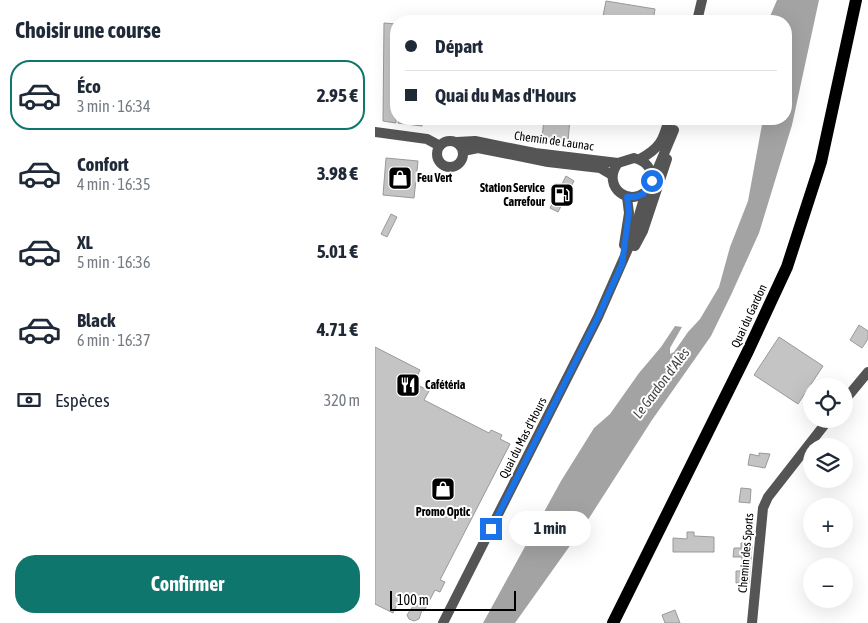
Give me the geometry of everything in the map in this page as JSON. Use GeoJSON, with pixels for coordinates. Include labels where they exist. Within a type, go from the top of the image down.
{"type":"FeatureCollection","features":[{"type":"Feature","properties":{"kind":"main road","name":"Quai du Gardon"},"geometry":{"type":"LineString","coordinates":[[613,623],[748,351],[787,267],[821,162],[856,0]]}},
{"type":"Feature","properties":{"kind":"street"},"geometry":{"type":"LineString","coordinates":[[692,15],[695,0]]}},
{"type":"Feature","properties":{"kind":"street"},"geometry":{"type":"LineString","coordinates":[[698,15],[702,0]]}},
{"type":"Feature","properties":{"kind":"street"},"geometry":{"type":"LineString","coordinates":[[640,160],[655,151],[662,142],[667,125]]}},
{"type":"Feature","properties":{"kind":"street","name":"Quai du Mas d'Hours"},"geometry":{"type":"LineString","coordinates":[[622,264],[630,256],[643,231],[668,157],[675,125]]}},
{"type":"Feature","properties":{"kind":"street","name":"Quai du Mas d'Hours"},"geometry":{"type":"LineString","coordinates":[[652,181],[674,130]]}},
{"type":"Feature","properties":{"kind":"street"},"geometry":{"type":"LineString","coordinates":[[375,132],[427,138],[440,146]]}},
{"type":"Feature","properties":{"kind":"street","name":"Chemin de Launac"},"geometry":{"type":"LineString","coordinates":[[460,146],[475,140],[535,153],[618,163]]}},
{"type":"Feature","properties":{"kind":"street"},"geometry":{"type":"LineString","coordinates":[[448,141],[460,146],[461,162],[455,167],[446,167],[438,159],[440,146],[448,141]]}},
{"type":"Feature","properties":{"kind":"street","name":"Chemin de Launac"},"geometry":{"type":"LineString","coordinates":[[460,146],[548,162],[600,168],[612,175]]}},
{"type":"Feature","properties":{"kind":"street"},"geometry":{"type":"LineString","coordinates":[[628,158],[640,160],[649,168],[652,181],[646,192],[634,198],[627,197],[617,191],[612,175],[618,163],[628,158]]}},
{"type":"Feature","properties":{"kind":"street","name":"Quai du Mas d'Hours"},"geometry":{"type":"LineString","coordinates":[[443,623],[598,317],[622,264],[646,192]]}},
{"type":"Feature","properties":{"kind":"street","name":"Quai du Mas d'Hours"},"geometry":{"type":"LineString","coordinates":[[622,264],[629,212],[627,197]]}},
{"type":"Feature","properties":{"kind":"street"},"geometry":{"type":"LineString","coordinates":[[853,390],[868,372]]}},
{"type":"Feature","properties":{"kind":"street","name":"Chemin des Sports"},"geometry":{"type":"LineString","coordinates":[[752,623],[763,508],[768,497],[822,428]]}},
{"type":"Feature","properties":{"kind":"water"},"geometry":{"type":"Polygon","coordinates":[[[777,0],[819,0],[792,125],[792,15],[771,15],[777,0]]]}},
{"type":"Feature","properties":{"kind":"water","name":"Le Gardon d'Alès"},"geometry":{"type":"Polygon","coordinates":[[[762,125],[792,125],[759,233],[711,336],[652,420],[584,526],[515,623],[483,623],[561,481],[594,428],[610,414],[675,326],[682,327],[670,348],[670,354],[674,352],[700,319],[719,287],[730,247],[748,201],[762,125]]]}},
{"type":"Feature","properties":{"kind":"building"},"geometry":{"type":"Polygon","coordinates":[[[606,1],[655,9],[654,15],[603,15],[606,1]]]}},
{"type":"Feature","properties":{"kind":"building"},"geometry":{"type":"Polygon","coordinates":[[[384,23],[390,24],[390,122],[383,121],[384,23]]]}},
{"type":"Feature","properties":{"kind":"building"},"geometry":{"type":"Polygon","coordinates":[[[543,125],[569,125],[568,141],[542,138],[543,125]]]}},
{"type":"Feature","properties":{"kind":"building","name":"Feu Vert"},"geometry":{"type":"Polygon","coordinates":[[[386,158],[418,161],[414,198],[383,195],[386,158]]]}},
{"type":"Feature","properties":{"kind":"building"},"geometry":{"type":"Polygon","coordinates":[[[566,176],[574,181],[558,212],[550,208],[566,176]]]}},
{"type":"Feature","properties":{"kind":"building"},"geometry":{"type":"Polygon","coordinates":[[[391,214],[397,217],[387,237],[381,234],[391,214]]]}},
{"type":"Feature","properties":{"kind":"building"},"geometry":{"type":"Polygon","coordinates":[[[859,325],[868,331],[868,339],[862,348],[850,340],[859,325]]]}},
{"type":"Feature","properties":{"kind":"building"},"geometry":{"type":"Polygon","coordinates":[[[779,337],[823,366],[815,378],[803,378],[803,396],[798,404],[754,375],[779,337]]]}},
{"type":"Feature","properties":{"kind":"building"},"geometry":{"type":"Polygon","coordinates":[[[375,347],[420,370],[414,383],[429,391],[424,400],[489,433],[491,430],[502,435],[500,439],[510,444],[440,580],[445,582],[440,592],[435,590],[424,611],[422,610],[419,619],[414,621],[409,619],[407,615],[413,606],[400,599],[393,613],[375,604],[375,347]]]}},
{"type":"Feature","properties":{"kind":"building"},"geometry":{"type":"Polygon","coordinates":[[[759,453],[770,454],[765,468],[748,465],[750,454],[759,456],[759,453]]]}},
{"type":"Feature","properties":{"kind":"building"},"geometry":{"type":"Polygon","coordinates":[[[741,488],[751,489],[750,503],[739,502],[741,488]]]}},
{"type":"Feature","properties":{"kind":"building"},"geometry":{"type":"Polygon","coordinates":[[[687,532],[694,532],[694,536],[714,537],[714,552],[673,552],[673,538],[687,539],[687,532]]]}},
{"type":"Feature","properties":{"kind":"building"},"geometry":{"type":"Polygon","coordinates":[[[741,543],[751,543],[752,546],[749,583],[736,583],[736,571],[741,571],[742,557],[733,557],[734,548],[741,548],[741,543]]]}},
{"type":"Feature","properties":{"kind":"building"},"geometry":{"type":"Polygon","coordinates":[[[675,610],[680,623],[665,623],[662,615],[675,610]]]}},
{"type":"Feature","properties":{"kind":"place","name":"Feu Vert"},"geometry":{"type":"Point","coordinates":[400,178]}},
{"type":"Feature","properties":{"kind":"place","name":"Station Service Carrefour"},"geometry":{"type":"Point","coordinates":[562,195]}},
{"type":"Feature","properties":{"kind":"place","name":"Cafétéria"},"geometry":{"type":"Point","coordinates":[408,385]}},
{"type":"Feature","properties":{"kind":"place","name":"Promo Optic"},"geometry":{"type":"Point","coordinates":[443,489]}},
{"type":"Feature","properties":{"kind":"route"},"geometry":{"type":"LineString","coordinates":[[491,529],[598,317],[622,264],[629,212],[627,197],[641,196],[650,187],[652,181]]}}]}
